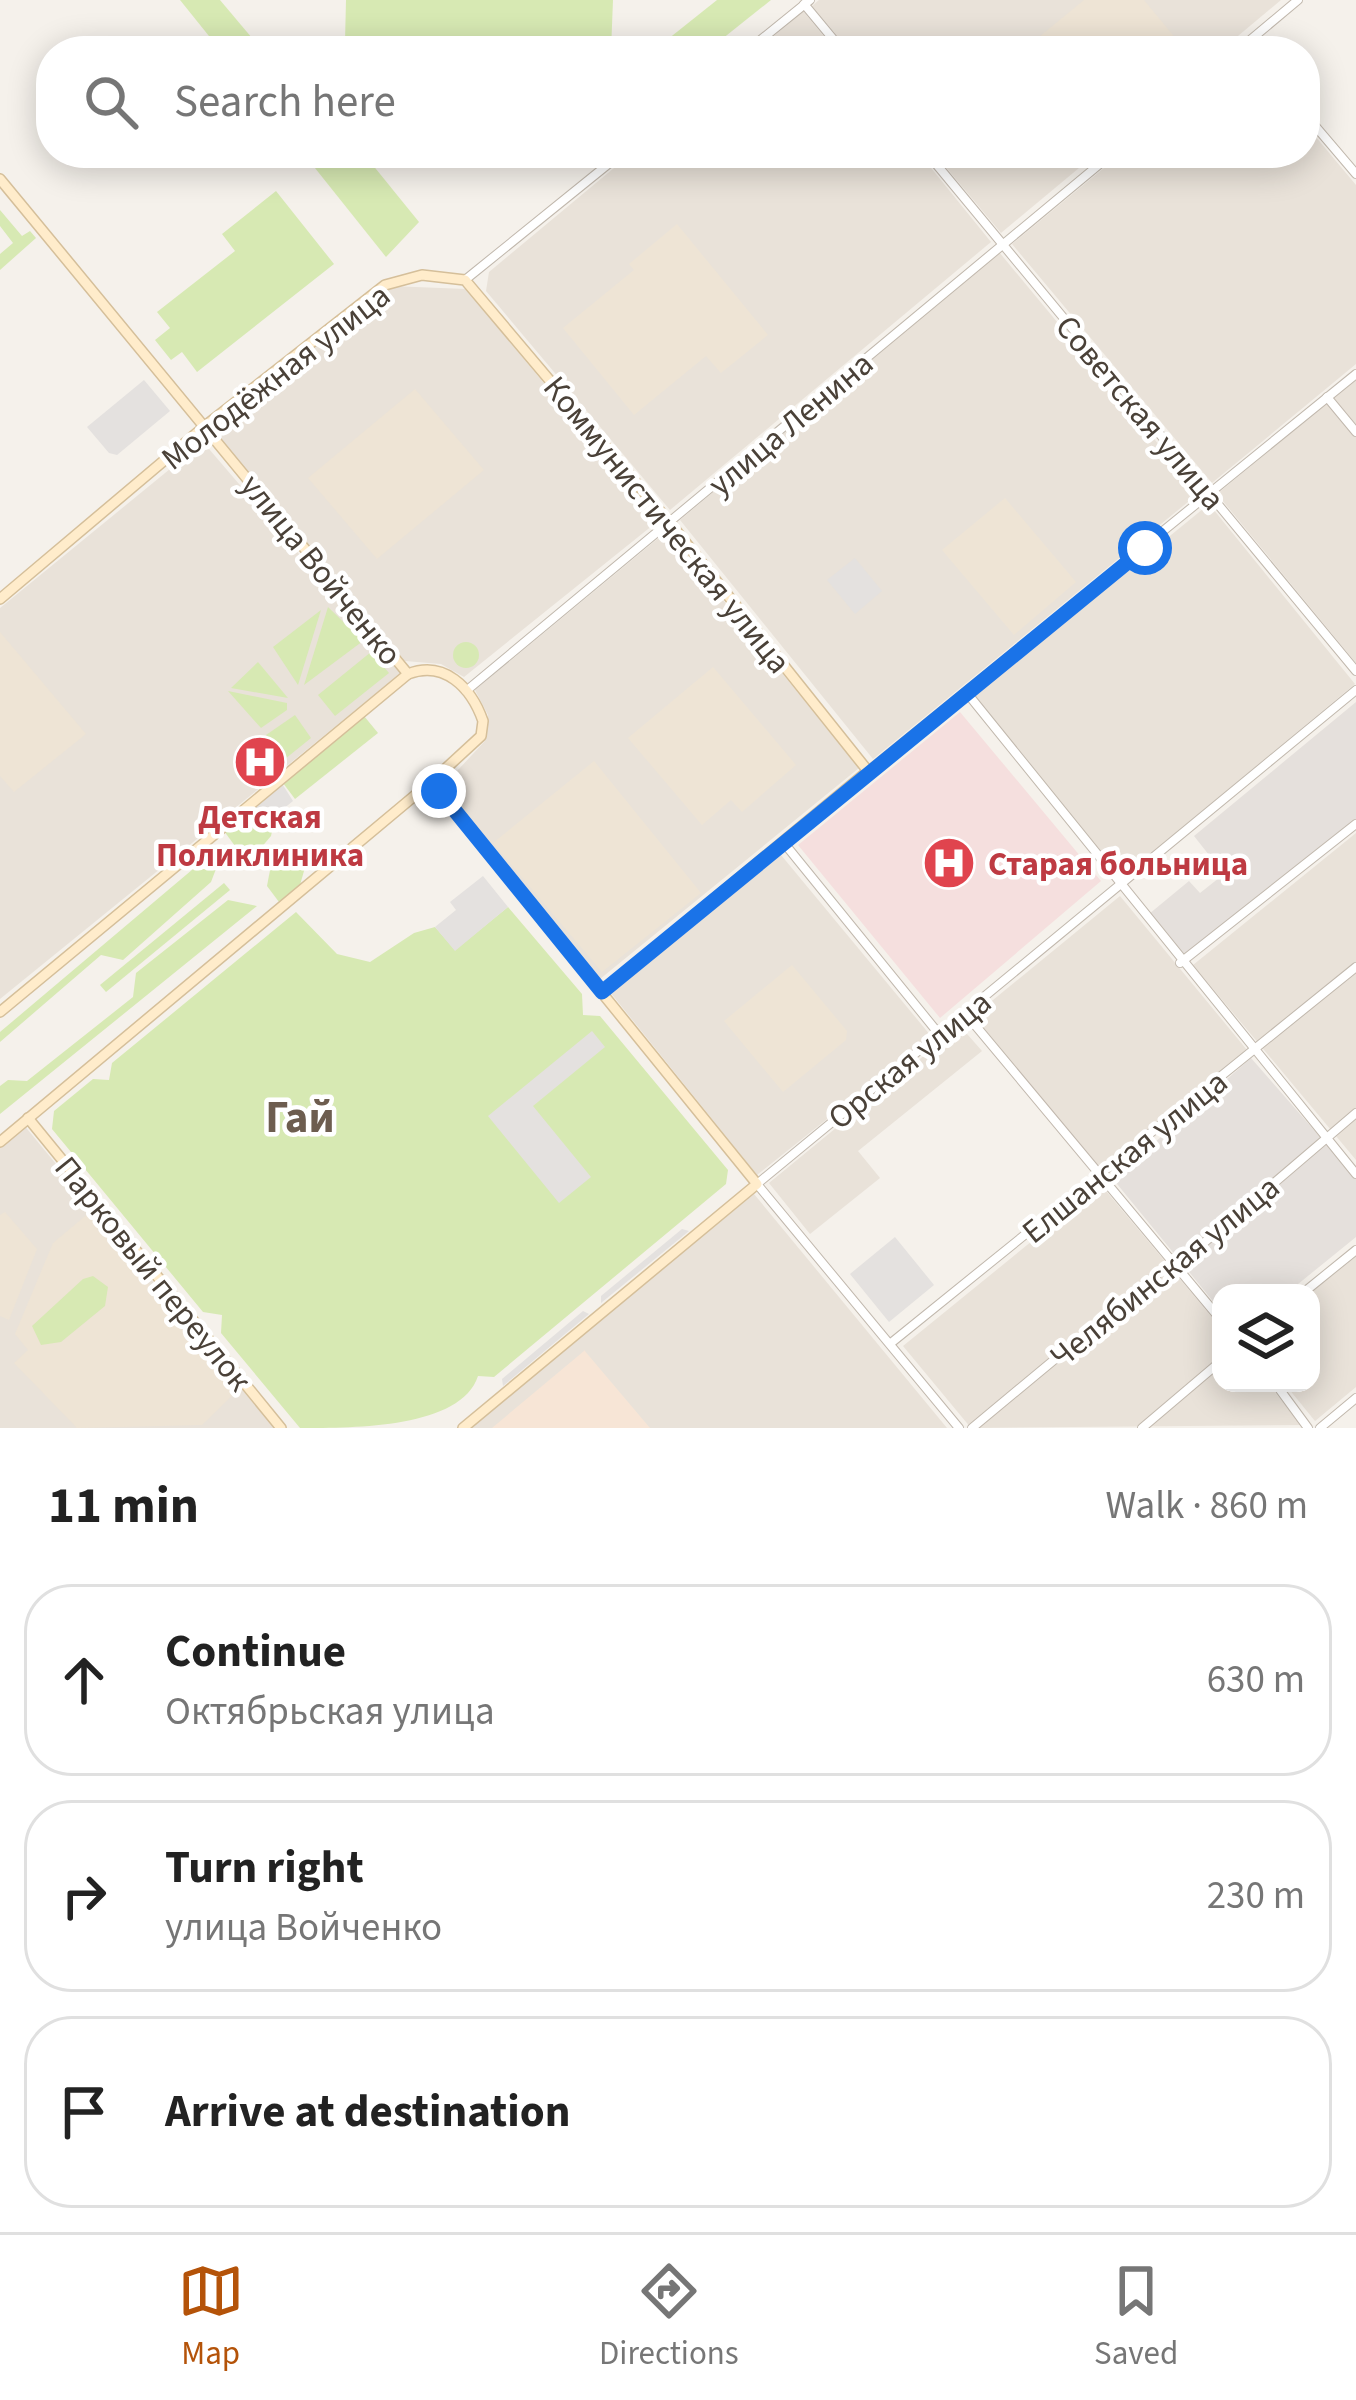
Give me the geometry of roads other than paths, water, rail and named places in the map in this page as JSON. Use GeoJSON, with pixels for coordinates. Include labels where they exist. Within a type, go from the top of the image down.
{"type":"FeatureCollection","features":[{"type":"Feature","properties":{"kind":"main road","name":"улица Войченко"},"geometry":{"type":"LineString","coordinates":[[0,179],[408,674],[440,669],[465,692]]}},
{"type":"Feature","properties":{"kind":"main road","name":"Молодёжная улица"},"geometry":{"type":"LineString","coordinates":[[0,599],[206,426],[385,285],[422,275],[465,280]]}},
{"type":"Feature","properties":{"kind":"main road","name":"Коммунистическая улица"},"geometry":{"type":"LineString","coordinates":[[465,280],[868,770]]}},
{"type":"Feature","properties":{"kind":"main road"},"geometry":{"type":"LineString","coordinates":[[0,1012],[408,674]]}},
{"type":"Feature","properties":{"kind":"main road"},"geometry":{"type":"LineString","coordinates":[[0,1142],[481,736],[481,716],[465,692]]}},
{"type":"Feature","properties":{"kind":"main road"},"geometry":{"type":"LineString","coordinates":[[602,992],[868,770]]}},
{"type":"Feature","properties":{"kind":"main road"},"geometry":{"type":"LineString","coordinates":[[431,782],[757,1184]]}},
{"type":"Feature","properties":{"kind":"main road","name":"Парковый переулок"},"geometry":{"type":"LineString","coordinates":[[28,1118],[281,1428]]}},
{"type":"Feature","properties":{"kind":"main road","name":"Орская улица"},"geometry":{"type":"LineString","coordinates":[[463,1428],[757,1184]]}},
{"type":"Feature","properties":{"kind":"street"},"geometry":{"type":"LineString","coordinates":[[1260,36],[1298,0]]}},
{"type":"Feature","properties":{"kind":"street"},"geometry":{"type":"LineString","coordinates":[[765,36],[807,2],[832,36]]}},
{"type":"Feature","properties":{"kind":"street"},"geometry":{"type":"LineString","coordinates":[[1320,132],[1356,174]]}},
{"type":"Feature","properties":{"kind":"street"},"geometry":{"type":"LineString","coordinates":[[465,280],[603,168]]}},
{"type":"Feature","properties":{"kind":"street","name":"Советская улица"},"geometry":{"type":"LineString","coordinates":[[940,168],[1356,671]]}},
{"type":"Feature","properties":{"kind":"street","name":"улица Ленина"},"geometry":{"type":"LineString","coordinates":[[465,692],[1095,168]]}},
{"type":"Feature","properties":{"kind":"street"},"geometry":{"type":"LineString","coordinates":[[868,770],[1356,374]]}},
{"type":"Feature","properties":{"kind":"street"},"geometry":{"type":"LineString","coordinates":[[1327,398],[1356,432]]}},
{"type":"Feature","properties":{"kind":"street","name":"Орская улица"},"geometry":{"type":"LineString","coordinates":[[757,1184],[1356,690]]}},
{"type":"Feature","properties":{"kind":"street"},"geometry":{"type":"LineString","coordinates":[[967,693],[1180,963],[1356,1174]]}},
{"type":"Feature","properties":{"kind":"street"},"geometry":{"type":"LineString","coordinates":[[1180,963],[1356,824]]}},
{"type":"Feature","properties":{"kind":"street"},"geometry":{"type":"LineString","coordinates":[[784,843],[939,1034]]}},
{"type":"Feature","properties":{"kind":"street","name":"Елшанская улица"},"geometry":{"type":"LineString","coordinates":[[890,1343],[1356,967]]}},
{"type":"Feature","properties":{"kind":"street"},"geometry":{"type":"LineString","coordinates":[[965,1013],[1212,1309]]}},
{"type":"Feature","properties":{"kind":"street","name":"Челябинская улица"},"geometry":{"type":"LineString","coordinates":[[972,1428],[1172,1262],[1199,1247],[1356,1112]]}},
{"type":"Feature","properties":{"kind":"street"},"geometry":{"type":"LineString","coordinates":[[757,1184],[959,1428]]}},
{"type":"Feature","properties":{"kind":"street"},"geometry":{"type":"LineString","coordinates":[[1314,1284],[1356,1250]]}},
{"type":"Feature","properties":{"kind":"street"},"geometry":{"type":"LineString","coordinates":[[1142,1428],[1212,1369]]}},
{"type":"Feature","properties":{"kind":"street"},"geometry":{"type":"LineString","coordinates":[[1282,1392],[1308,1428]]}},
{"type":"Feature","properties":{"kind":"street"},"geometry":{"type":"LineString","coordinates":[[1320,1428],[1356,1398]]}},
{"type":"Feature","properties":{"kind":"place","name":"Детская Поликлиника"},"geometry":{"type":"Point","coordinates":[260,762]}},
{"type":"Feature","properties":{"kind":"place","name":"Старая больница"},"geometry":{"type":"Point","coordinates":[949,863]}},
{"type":"Feature","properties":{"kind":"district","name":"Гай"},"geometry":{"type":"Point","coordinates":[300,1116]}}]}
